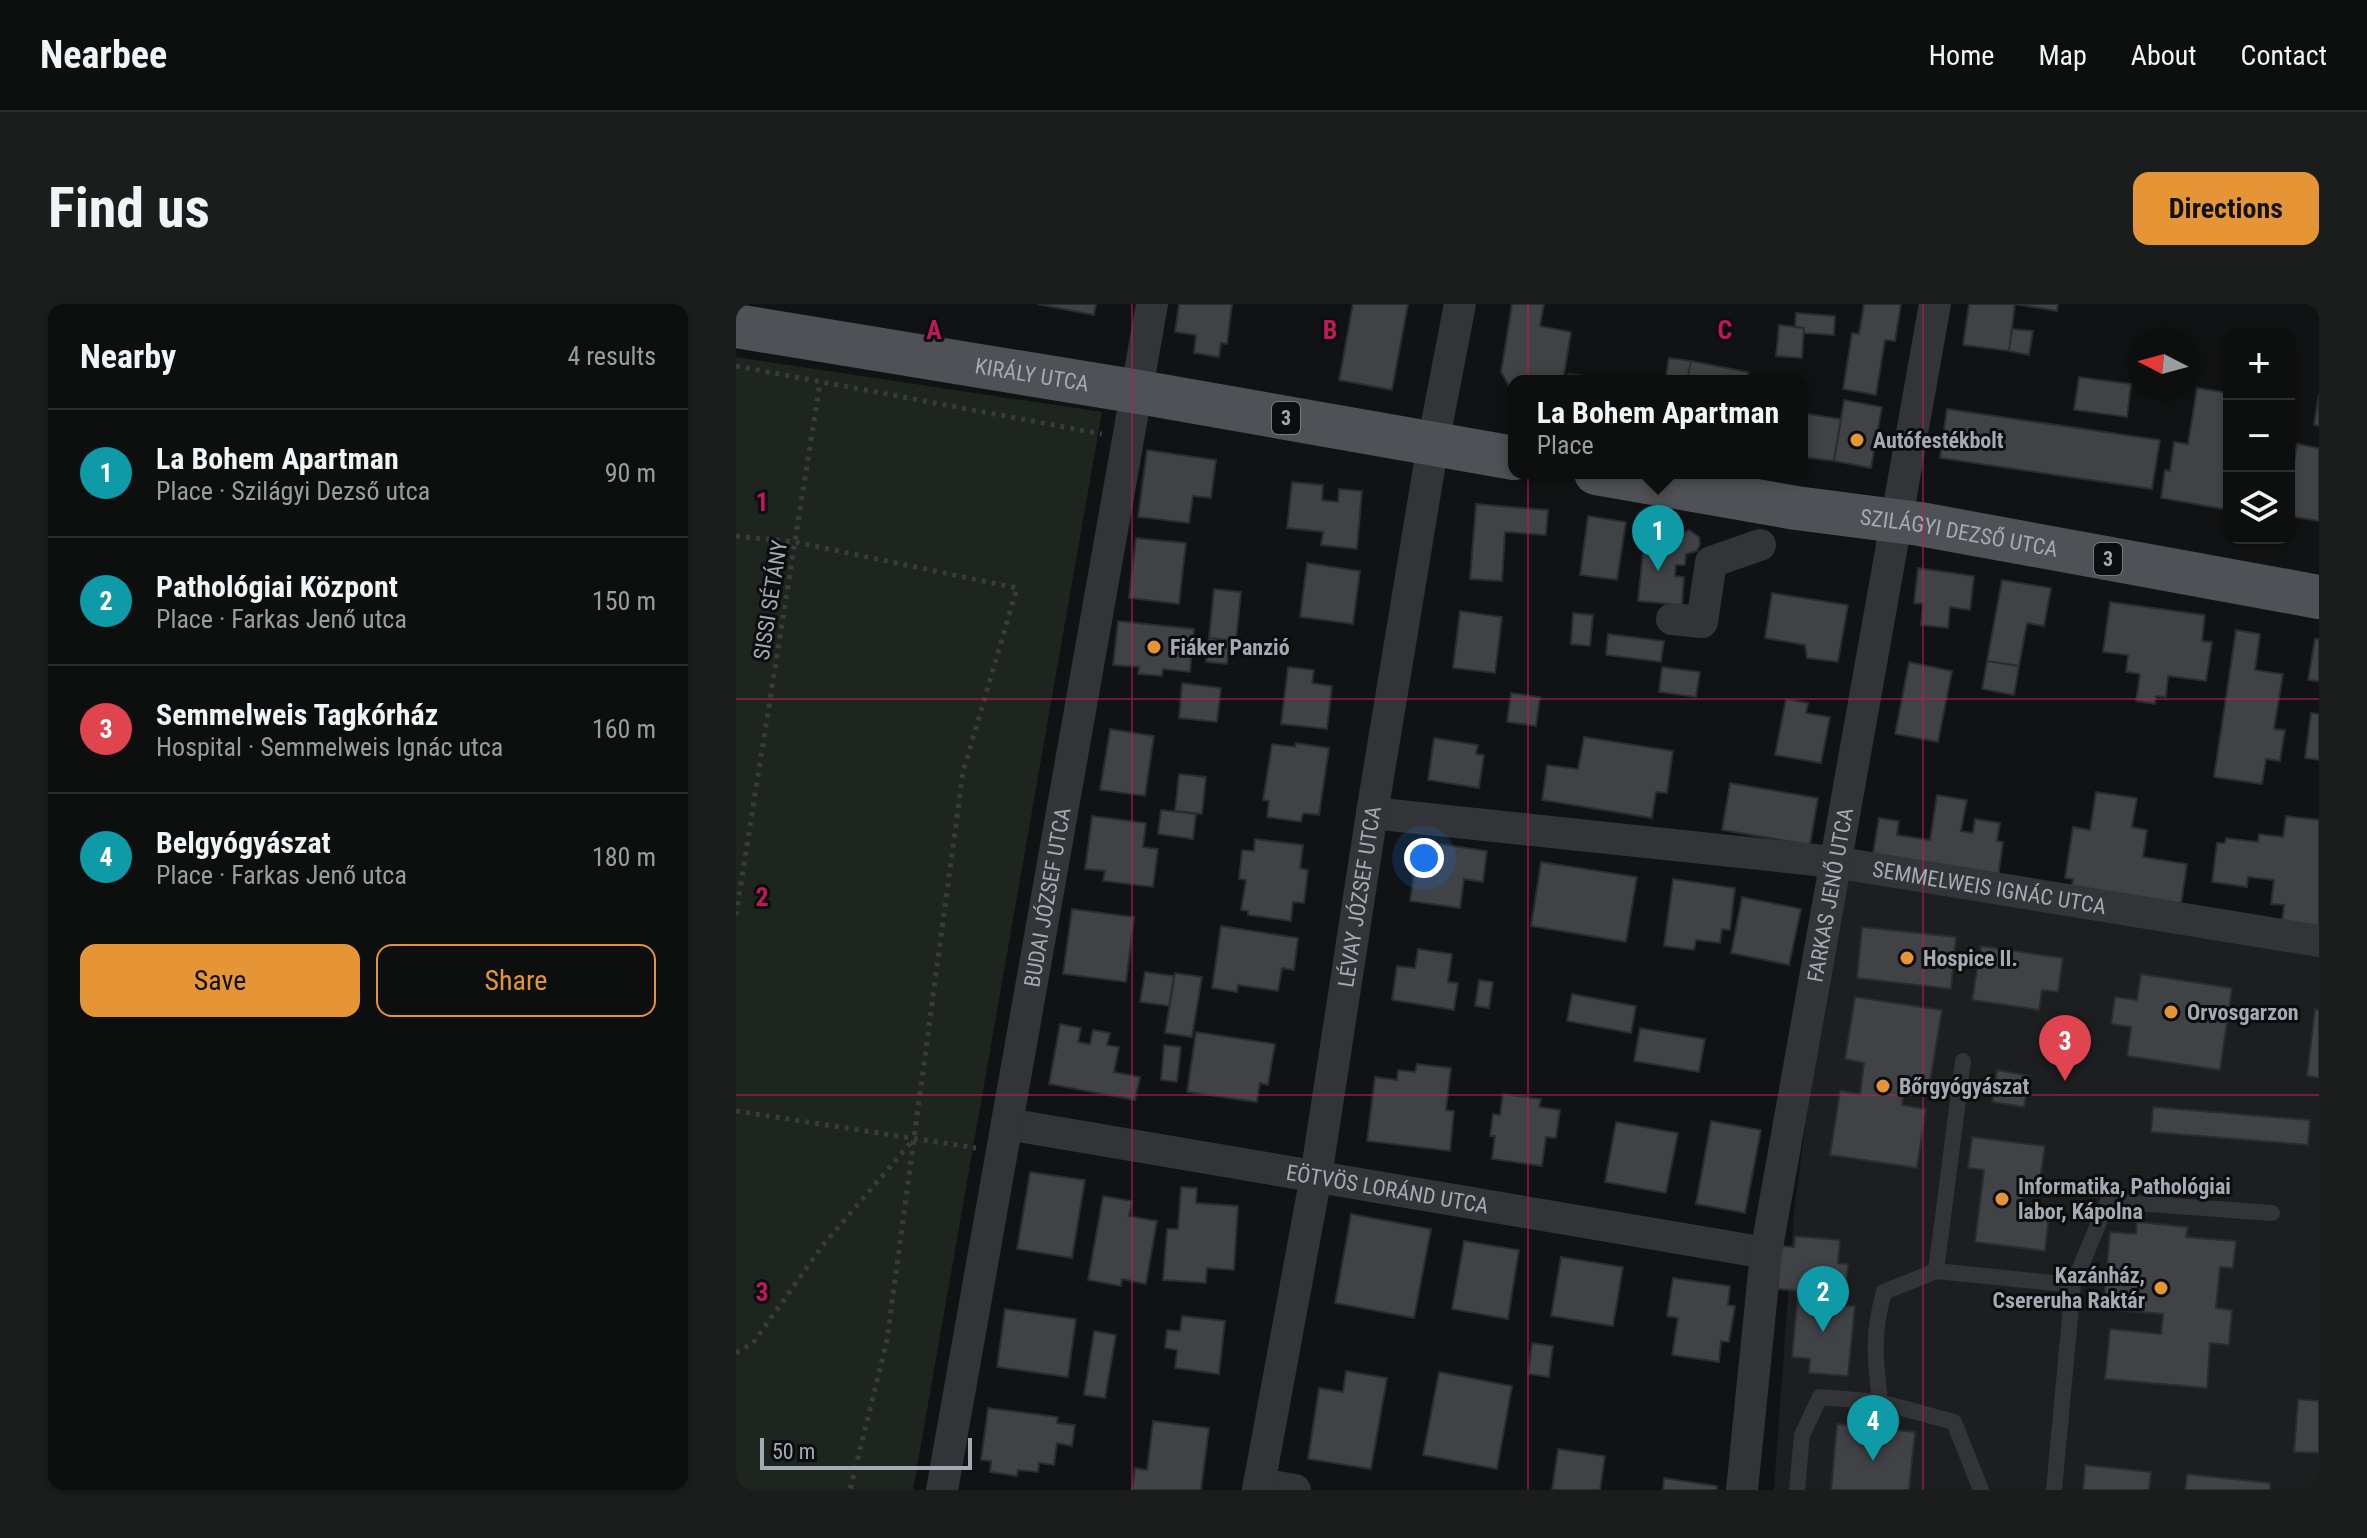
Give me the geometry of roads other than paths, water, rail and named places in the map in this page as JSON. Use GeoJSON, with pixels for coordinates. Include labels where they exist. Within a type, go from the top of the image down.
{"type":"FeatureCollection","features":[{"type":"Feature","properties":{"kind":"main road","name":"KIRÁLY UTCA"},"geometry":{"type":"LineString","coordinates":[[736,326],[1139,392]]}},
{"type":"Feature","properties":{"kind":"main road","name":"3"},"geometry":{"type":"LineString","coordinates":[[1139,392],[1508,457]]}},
{"type":"Feature","properties":{"kind":"main road","name":"SZILÁGYI DEZSŐ UTCA"},"geometry":{"type":"LineString","coordinates":[[1630,479],[1796,508],[1896,521],[2319,597]]}},
{"type":"Feature","properties":{"kind":"street","name":"BUDAI JÓZSEF UTCA"},"geometry":{"type":"LineString","coordinates":[[942,1490],[1139,392],[1152,304]]}},
{"type":"Feature","properties":{"kind":"street","name":"LÉVAY JÓZSEF UTCA"},"geometry":{"type":"LineString","coordinates":[[1259,1487],[1316,1176],[1372,813],[1433,444],[1460,304]]}},
{"type":"Feature","properties":{"kind":"street","name":"FARKAS JENŐ UTCA"},"geometry":{"type":"LineString","coordinates":[[1742,1490],[1766,1253],[1935,304]]}},
{"type":"Feature","properties":{"kind":"street"},"geometry":{"type":"LineString","coordinates":[[1672,619],[1702,622],[1711,562],[1715,556],[1760,545]]}},
{"type":"Feature","properties":{"kind":"street","name":"SEMMELWEIS IGNÁC UTCA"},"geometry":{"type":"LineString","coordinates":[[1372,813],[1834,862],[2319,941]]}},
{"type":"Feature","properties":{"kind":"street","name":"EÖTVÖS LORÁND UTCA"},"geometry":{"type":"LineString","coordinates":[[1005,1138],[1316,1176],[1766,1253]]}},
{"type":"Feature","properties":{"kind":"street"},"geometry":{"type":"LineString","coordinates":[[1259,1487],[1295,1490]]}},
{"type":"Feature","properties":{"kind":"lane"},"geometry":{"type":"LineString","coordinates":[[1936,1271],[1963,1061]]}},
{"type":"Feature","properties":{"kind":"lane"},"geometry":{"type":"LineString","coordinates":[[2054,1490],[2073,1285],[2108,1201],[2272,1213]]}},
{"type":"Feature","properties":{"kind":"lane"},"geometry":{"type":"LineString","coordinates":[[1880,1402],[1874,1350],[1875,1322],[1884,1292],[1936,1271],[2073,1285]]}},
{"type":"Feature","properties":{"kind":"lane"},"geometry":{"type":"LineString","coordinates":[[1797,1490],[1802,1435],[1820,1397],[1880,1402],[1954,1422],[1981,1490]]}},
{"type":"Feature","properties":{"kind":"place","name":"Autófestékbolt"},"geometry":{"type":"Point","coordinates":[1857,440]}},
{"type":"Feature","properties":{"kind":"place","name":"La Bohem Apartman"},"geometry":{"type":"Point","coordinates":[1658,571]}},
{"type":"Feature","properties":{"kind":"place","name":"Fiáker Panzió"},"geometry":{"type":"Point","coordinates":[1154,647]}},
{"type":"Feature","properties":{"kind":"place","name":"Hospice II."},"geometry":{"type":"Point","coordinates":[1907,958]}},
{"type":"Feature","properties":{"kind":"place","name":"Orvosgarzon"},"geometry":{"type":"Point","coordinates":[2171,1012]}},
{"type":"Feature","properties":{"kind":"place","name":"Semmelweis Tagkórház"},"geometry":{"type":"Point","coordinates":[2065,1081]}},
{"type":"Feature","properties":{"kind":"place","name":"Bőrgyógyászat"},"geometry":{"type":"Point","coordinates":[1883,1086]}},
{"type":"Feature","properties":{"kind":"place","name":"Informatika, Pathológiai labor, Kápolna"},"geometry":{"type":"Point","coordinates":[2002,1199]}},
{"type":"Feature","properties":{"kind":"place","name":"Kazánház, Csereruha Raktár"},"geometry":{"type":"Point","coordinates":[2161,1288]}},
{"type":"Feature","properties":{"kind":"place","name":"Pathológiai Központ"},"geometry":{"type":"Point","coordinates":[1823,1332]}},
{"type":"Feature","properties":{"kind":"place","name":"Belgyógyászat"},"geometry":{"type":"Point","coordinates":[1873,1461]}}]}
